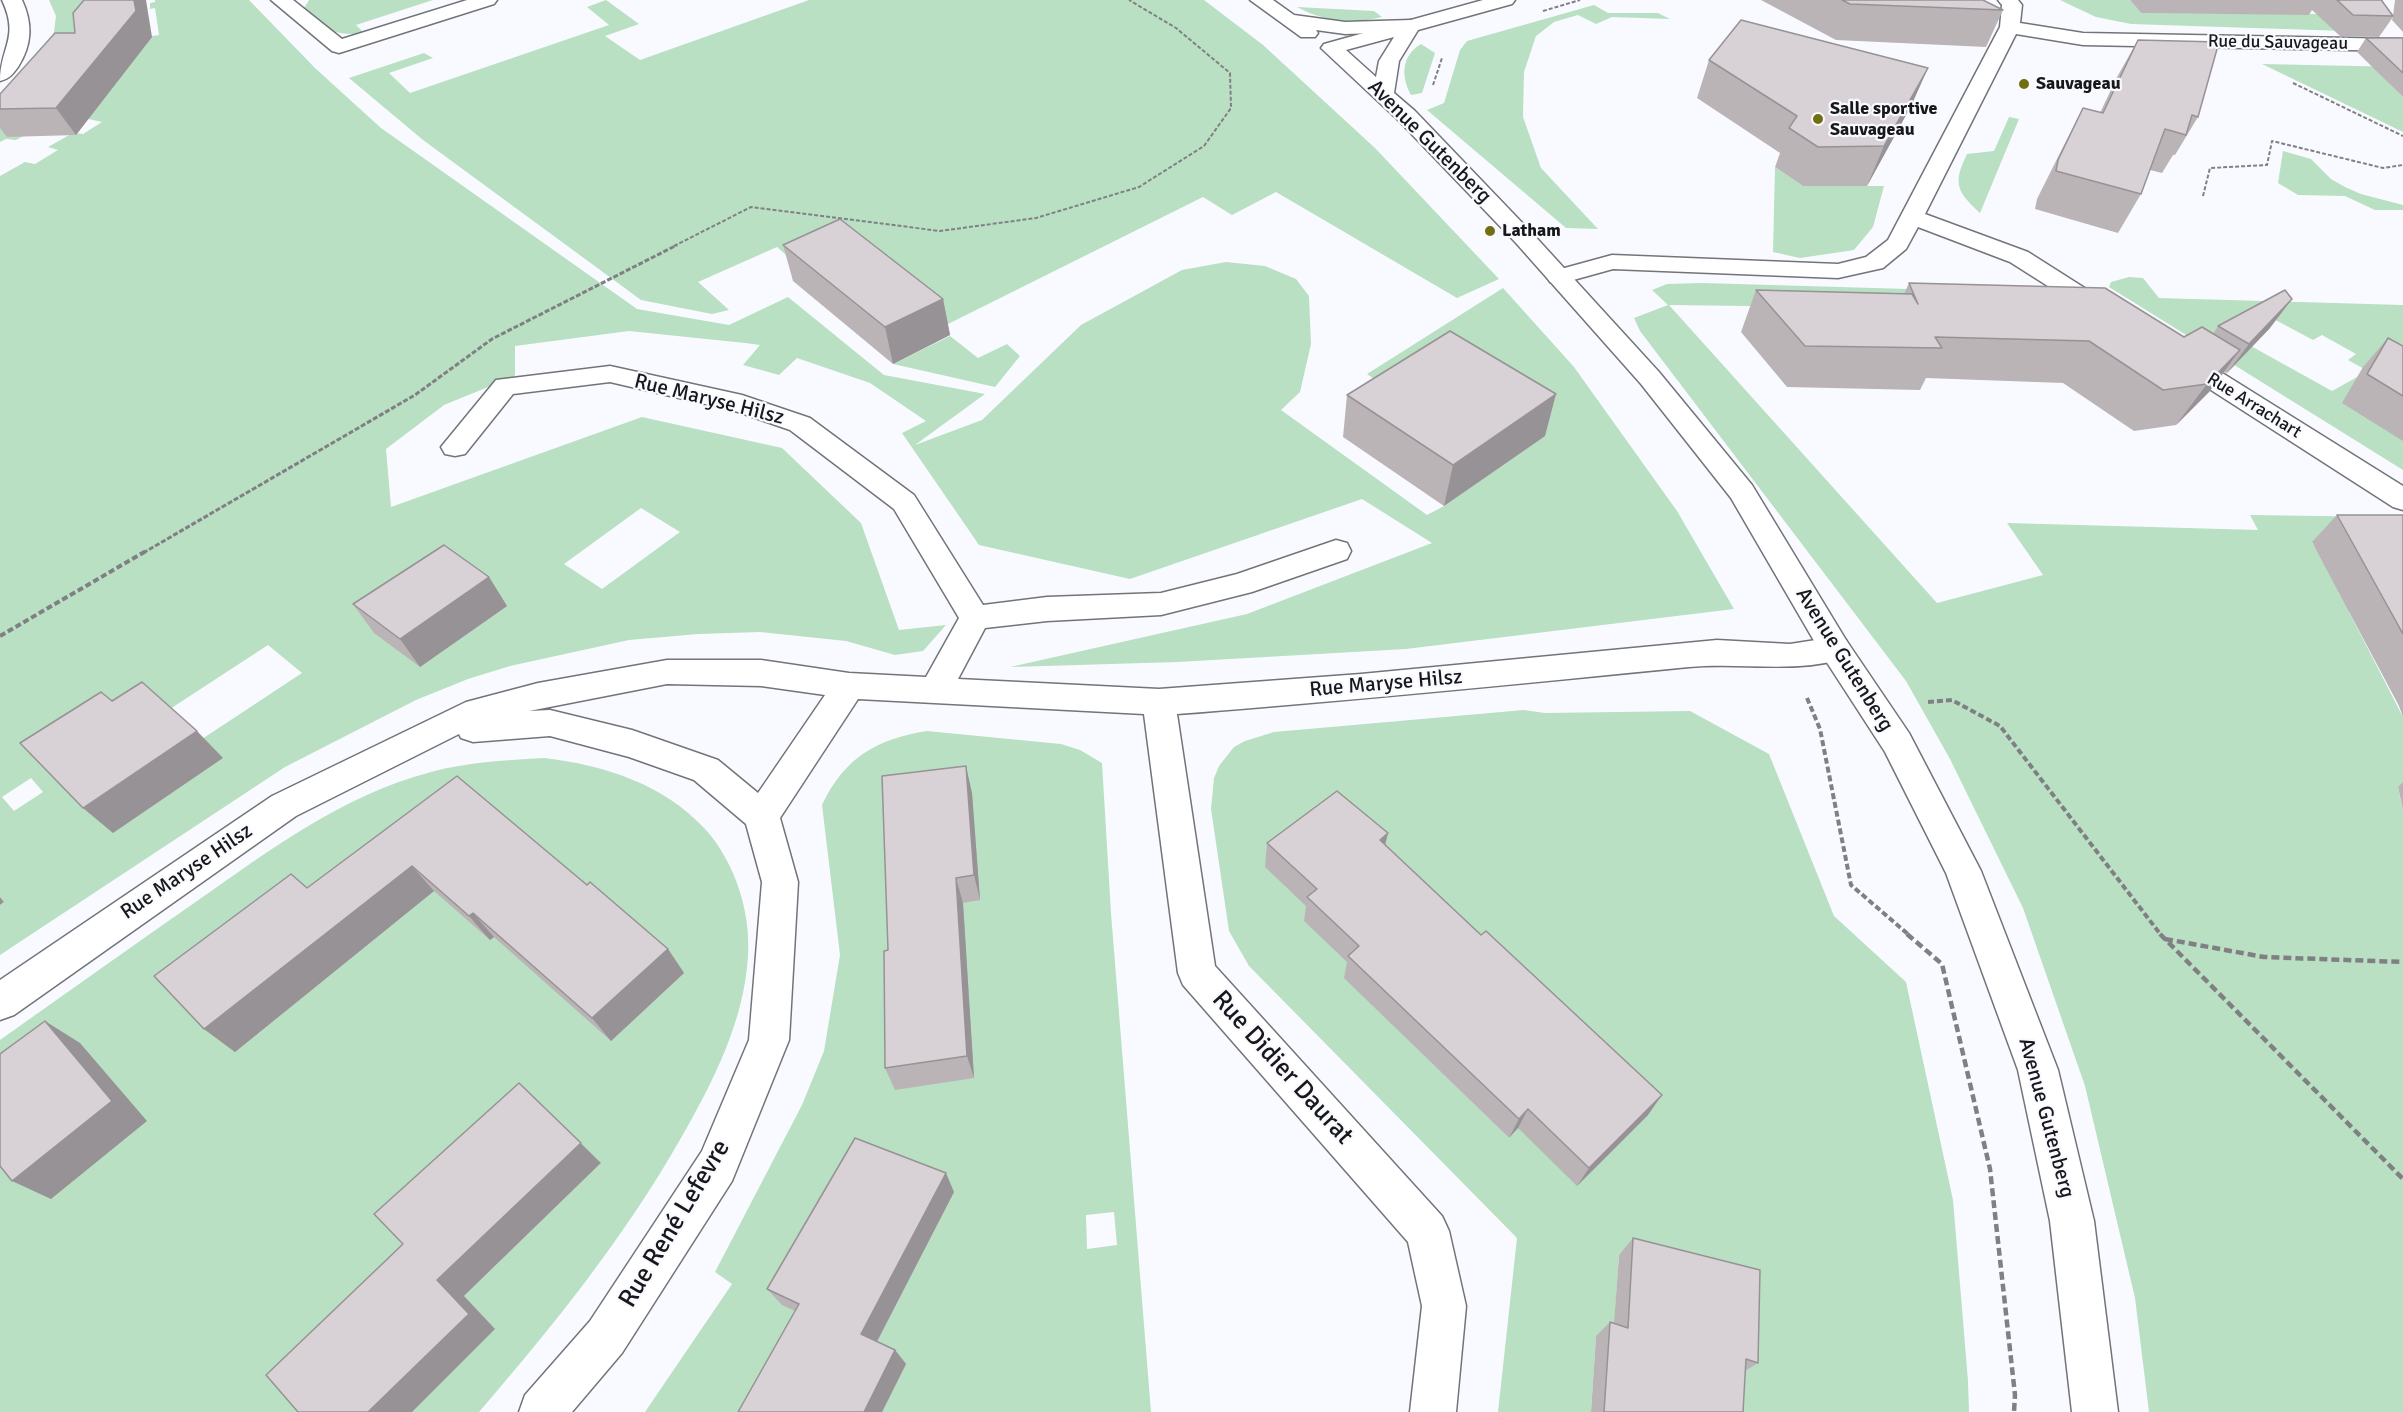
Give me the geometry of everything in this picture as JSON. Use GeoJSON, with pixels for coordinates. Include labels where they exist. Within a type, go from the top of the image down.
{"type":"FeatureCollection","features":[{"type":"Feature","properties":{"kind":"street"},"geometry":{"type":"LineString","coordinates":[[0,75],[21,41],[19,14],[12,0]]}},
{"type":"Feature","properties":{"kind":"street"},"geometry":{"type":"LineString","coordinates":[[281,0],[339,47],[487,0]]}},
{"type":"Feature","properties":{"kind":"street","name":"Avenue Gutenberg"},"geometry":{"type":"LineString","coordinates":[[1260,0],[1330,48],[1383,94],[1470,181],[1650,378],[1742,492],[1835,649],[1897,743],[1963,872],[2038,1070],[2072,1221],[2095,1412]]}},
{"type":"Feature","properties":{"kind":"street"},"geometry":{"type":"LineString","coordinates":[[1330,48],[1505,0]]}},
{"type":"Feature","properties":{"kind":"street"},"geometry":{"type":"LineString","coordinates":[[1559,277],[1612,262],[1838,271],[1874,262],[1898,244],[1913,217],[2010,27],[2012,5],[2008,0]]}},
{"type":"Feature","properties":{"kind":"street"},"geometry":{"type":"LineString","coordinates":[[1290,20],[1345,28],[1411,26]]}},
{"type":"Feature","properties":{"kind":"street"},"geometry":{"type":"LineString","coordinates":[[1383,94],[1389,61],[1411,26]]}},
{"type":"Feature","properties":{"kind":"street","name":"Rue du Sauvageau"},"geometry":{"type":"LineString","coordinates":[[2010,27],[2083,39],[2402,45]]}},
{"type":"Feature","properties":{"kind":"street"},"geometry":{"type":"LineString","coordinates":[[2387,29],[2402,45]]}},
{"type":"Feature","properties":{"kind":"street"},"geometry":{"type":"LineString","coordinates":[[1913,217],[2019,257],[2126,324]]}},
{"type":"Feature","properties":{"kind":"street","name":"Rue Arrachart"},"geometry":{"type":"LineString","coordinates":[[2156,344],[2403,500]]}},
{"type":"Feature","properties":{"kind":"street","name":"Rue Maryse Hilsz"},"geometry":{"type":"LineString","coordinates":[[455,447],[505,386],[610,374],[742,404],[800,424],[904,502],[975,618]]}},
{"type":"Feature","properties":{"kind":"street"},"geometry":{"type":"LineString","coordinates":[[936,689],[975,618],[1047,609],[1161,604],[1241,584],[1336,551]]}},
{"type":"Feature","properties":{"kind":"street","name":"Rue Maryse Hilsz"},"geometry":{"type":"LineString","coordinates":[[0,1002],[284,806],[466,715],[538,696],[667,672],[761,673],[849,686],[1159,702],[1362,687],[1717,652],[1790,656],[1835,649]]}},
{"type":"Feature","properties":{"kind":"street"},"geometry":{"type":"LineString","coordinates":[[762,816],[849,686]]}},
{"type":"Feature","properties":{"kind":"street","name":"Rue Didier Daurat"},"geometry":{"type":"LineString","coordinates":[[1159,702],[1197,973],[1427,1231],[1444,1306],[1433,1412]]}},
{"type":"Feature","properties":{"kind":"street","name":"Rue Maryse Hilsz"},"geometry":{"type":"LineString","coordinates":[[382,755],[475,728],[550,723],[632,744],[706,770],[762,816]]}},
{"type":"Feature","properties":{"kind":"street","name":"Rue René Lefevre"},"geometry":{"type":"LineString","coordinates":[[542,1412],[606,1337],[717,1166],[769,1040],[780,882],[762,816]]}},
{"type":"Feature","properties":{"kind":"path"},"geometry":{"type":"LineString","coordinates":[[0,636],[416,395],[492,339],[751,207],[940,231],[1036,218],[1139,187],[1204,146],[1231,108],[1230,73],[1176,28],[1129,0]]}},
{"type":"Feature","properties":{"kind":"path"},"geometry":{"type":"LineString","coordinates":[[2289,82],[2403,136]]}},
{"type":"Feature","properties":{"kind":"path"},"geometry":{"type":"LineString","coordinates":[[2203,196],[2210,168],[2267,165],[2272,141],[2383,168],[2403,165]]}},
{"type":"Feature","properties":{"kind":"path"},"geometry":{"type":"LineString","coordinates":[[1790,656],[1820,729],[1851,885],[1942,964],[1990,1169],[2015,1395],[2014,1412]]}},
{"type":"Feature","properties":{"kind":"path"},"geometry":{"type":"LineString","coordinates":[[1873,707],[1952,700],[2000,726],[2164,939],[2403,1179]]}},
{"type":"Feature","properties":{"kind":"path"},"geometry":{"type":"LineString","coordinates":[[2164,939],[2264,957],[2403,962]]}},
{"type":"Feature","properties":{"kind":"green space"},"geometry":{"type":"Polygon","coordinates":[[[49,0],[116,0],[98,43],[159,35],[155,8],[150,9],[150,3],[155,0],[249,0],[315,68],[381,128],[637,309],[729,325],[788,297],[884,375],[985,394],[915,445],[982,420],[1081,325],[1182,270],[1226,262],[1265,266],[1296,279],[1309,296],[1311,344],[1300,392],[1281,410],[1427,515],[1444,506],[1544,436],[1402,399],[1367,374],[1503,288],[1574,367],[1677,511],[1734,609],[1406,649],[1178,662],[1010,667],[1247,614],[1432,543],[1362,499],[1130,579],[979,545],[902,433],[926,421],[870,383],[797,358],[779,375],[743,365],[760,345],[745,343],[629,331],[515,346],[515,376],[444,405],[386,449],[391,507],[642,417],[782,448],[861,523],[899,630],[946,625],[923,651],[895,655],[846,641],[760,632],[698,634],[629,640],[510,666],[468,679],[416,700],[285,767],[0,955],[0,905],[4,902],[0,897],[0,176],[25,162],[35,164],[58,150],[48,147],[73,133],[83,134],[102,122],[52,111],[39,127],[16,140],[6,139],[0,142],[0,110],[53,40],[56,16],[49,0]],[[641,508],[564,564],[602,589],[680,532],[641,508]],[[268,645],[170,709],[202,739],[302,673],[268,645]],[[31,778],[2,797],[14,811],[43,792],[31,778]]]}},
{"type":"Feature","properties":{"kind":"green space"},"geometry":{"type":"Polygon","coordinates":[[[309,0],[433,0],[356,25],[364,33],[344,34],[330,30],[303,10],[309,0]]]}},
{"type":"Feature","properties":{"kind":"green space"},"geometry":{"type":"Polygon","coordinates":[[[606,0],[639,24],[605,36],[640,60],[809,0],[1204,0],[1263,45],[1375,148],[1499,279],[1457,298],[1276,192],[1232,215],[1203,197],[940,328],[808,274],[777,247],[698,282],[729,310],[712,314],[641,300],[423,140],[349,78],[424,53],[433,58],[389,73],[410,93],[609,25],[587,7],[606,0]]]}},
{"type":"Feature","properties":{"kind":"green space"},"geometry":{"type":"Polygon","coordinates":[[[2060,0],[2130,0],[2141,13],[2321,14],[2345,31],[2131,24],[2096,17],[2060,0]]]}},
{"type":"Feature","properties":{"kind":"green space"},"geometry":{"type":"Polygon","coordinates":[[[1594,5],[1608,13],[1658,13],[1670,19],[1612,17],[1596,24],[1578,15],[1554,22],[1536,36],[1524,72],[1523,117],[1541,168],[1598,229],[1566,228],[1427,110],[1444,103],[1460,50],[1467,41],[1594,5]]]}},
{"type":"Feature","properties":{"kind":"green space"},"geometry":{"type":"Polygon","coordinates":[[[1297,7],[1374,11],[1382,17],[1349,21],[1328,19],[1297,7]]]}},
{"type":"Feature","properties":{"kind":"green space"},"geometry":{"type":"Polygon","coordinates":[[[1421,44],[1435,53],[1422,93],[1411,95],[1404,74],[1406,61],[1414,49],[1421,44]]]}},
{"type":"Feature","properties":{"kind":"green space"},"geometry":{"type":"Polygon","coordinates":[[[2262,64],[2403,67],[2388,82],[2403,97],[2403,132],[2262,64]]]}},
{"type":"Feature","properties":{"kind":"green space"},"geometry":{"type":"Polygon","coordinates":[[[2009,117],[2019,119],[1980,213],[1966,199],[1959,186],[1960,172],[1967,154],[1994,151],[2009,117]]]}},
{"type":"Feature","properties":{"kind":"green space"},"geometry":{"type":"Polygon","coordinates":[[[2283,151],[2311,159],[2331,179],[2345,187],[2361,194],[2403,205],[2403,210],[2375,210],[2345,196],[2298,195],[2278,183],[2283,151]]]}},
{"type":"Feature","properties":{"kind":"green space"},"geometry":{"type":"Polygon","coordinates":[[[1775,167],[1803,186],[1884,186],[1873,227],[1854,250],[1800,258],[1773,252],[1775,167]]]}},
{"type":"Feature","properties":{"kind":"green space"},"geometry":{"type":"Polygon","coordinates":[[[2129,277],[2143,278],[2159,298],[2403,305],[2403,470],[2109,287],[2111,282],[2129,277]],[[2268,316],[2233,336],[2332,391],[2368,371],[2348,360],[2356,354],[2322,335],[2313,340],[2268,316]]]}},
{"type":"Feature","properties":{"kind":"green space"},"geometry":{"type":"Polygon","coordinates":[[[1702,283],[2012,292],[2075,310],[1669,305],[1937,603],[2043,575],[2007,523],[2258,530],[2250,515],[2389,517],[2312,543],[2360,613],[2349,612],[2403,717],[2403,788],[2398,787],[2403,811],[2403,1412],[2149,1412],[2135,1298],[2085,1086],[2023,908],[1950,759],[1906,681],[1640,331],[1634,318],[1668,305],[1652,290],[1667,284],[1702,283]]]}},
{"type":"Feature","properties":{"kind":"green space"},"geometry":{"type":"Polygon","coordinates":[[[950,336],[978,358],[1007,344],[1020,356],[995,387],[893,364],[950,336]]]}},
{"type":"Feature","properties":{"kind":"green space"},"geometry":{"type":"Polygon","coordinates":[[[1524,710],[1545,713],[1690,711],[1769,754],[1834,916],[1906,982],[1953,1200],[1969,1412],[1725,1412],[1631,1258],[1619,1254],[1613,1342],[1596,1337],[1591,1412],[1498,1412],[1517,1238],[1249,966],[1229,931],[1211,809],[1214,778],[1219,766],[1234,747],[1274,732],[1524,710]],[[1314,913],[1395,1027],[1509,1138],[1518,1128],[1314,913]]]}},
{"type":"Feature","properties":{"kind":"green space"},"geometry":{"type":"Polygon","coordinates":[[[927,731],[1061,744],[1080,750],[1102,763],[1111,913],[1151,1412],[882,1412],[813,1320],[762,1412],[645,1412],[732,1284],[715,1272],[802,1105],[824,1051],[840,955],[822,805],[841,774],[864,753],[893,739],[927,731]],[[1114,1212],[1086,1215],[1087,1249],[1117,1245],[1114,1212]]]}},
{"type":"Feature","properties":{"kind":"green space"},"geometry":{"type":"Polygon","coordinates":[[[544,758],[589,766],[632,779],[671,800],[706,830],[725,857],[739,889],[747,922],[748,956],[740,1004],[733,1028],[725,1051],[693,1117],[659,1175],[612,1246],[534,1347],[479,1412],[412,1412],[464,1296],[601,1163],[431,1261],[321,1412],[0,1412],[0,1040],[252,863],[338,809],[399,782],[431,772],[473,764],[544,758]]]}},
{"type":"Feature","properties":{"kind":"building"},"geometry":{"type":"Polygon","coordinates":[[[84,0],[134,0],[136,11],[56,108],[0,109],[0,94],[55,33],[75,33],[73,13],[84,0]]]}},
{"type":"Feature","properties":{"kind":"building"},"geometry":{"type":"Polygon","coordinates":[[[1842,0],[1983,0],[2003,10],[1850,4],[1842,0]]]}},
{"type":"Feature","properties":{"kind":"building"},"geometry":{"type":"Polygon","coordinates":[[[2337,0],[2382,0],[2393,16],[2353,15],[2337,0]]]}},
{"type":"Feature","properties":{"kind":"building","name":"Salle sportive Sauvageau"},"geometry":{"type":"Polygon","coordinates":[[[1741,20],[1928,68],[1884,146],[1818,147],[1789,128],[1797,116],[1709,60],[1741,20]]]}},
{"type":"Feature","properties":{"kind":"building"},"geometry":{"type":"Polygon","coordinates":[[[2366,38],[2403,38],[2403,73],[2366,38]]]}},
{"type":"Feature","properties":{"kind":"building"},"geometry":{"type":"Polygon","coordinates":[[[2138,40],[2219,42],[2198,117],[2192,115],[2186,135],[2165,129],[2141,194],[2056,171],[2058,160],[2083,108],[2103,113],[2138,40]]]}},
{"type":"Feature","properties":{"kind":"building"},"geometry":{"type":"Polygon","coordinates":[[[840,219],[943,299],[885,327],[783,245],[840,219]]]}},
{"type":"Feature","properties":{"kind":"building"},"geometry":{"type":"Polygon","coordinates":[[[1909,283],[2105,288],[2184,337],[2202,327],[2240,350],[2207,384],[2163,390],[2089,341],[1935,337],[1942,348],[1805,346],[1756,290],[1912,294],[1918,304],[1909,283]]]}},
{"type":"Feature","properties":{"kind":"building"},"geometry":{"type":"Polygon","coordinates":[[[2285,290],[2292,299],[2249,344],[2218,326],[2285,290]]]}},
{"type":"Feature","properties":{"kind":"building"},"geometry":{"type":"Polygon","coordinates":[[[1450,331],[1556,394],[1453,465],[1347,395],[1450,331]]]}},
{"type":"Feature","properties":{"kind":"building"},"geometry":{"type":"Polygon","coordinates":[[[2388,338],[2403,346],[2403,396],[2367,374],[2388,338]]]}},
{"type":"Feature","properties":{"kind":"building"},"geometry":{"type":"Polygon","coordinates":[[[2337,515],[2403,515],[2403,634],[2337,515]]]}},
{"type":"Feature","properties":{"kind":"building"},"geometry":{"type":"Polygon","coordinates":[[[444,545],[489,577],[400,639],[353,604],[444,545]]]}},
{"type":"Feature","properties":{"kind":"building"},"geometry":{"type":"Polygon","coordinates":[[[142,682],[197,731],[83,808],[20,743],[101,692],[112,701],[142,682]]]}},
{"type":"Feature","properties":{"kind":"building"},"geometry":{"type":"Polygon","coordinates":[[[966,766],[974,875],[956,878],[967,1056],[885,1068],[884,951],[888,950],[882,776],[966,766]]]}},
{"type":"Feature","properties":{"kind":"building"},"geometry":{"type":"Polygon","coordinates":[[[457,776],[587,885],[590,882],[668,949],[592,1018],[473,913],[469,916],[412,866],[204,1029],[154,976],[291,874],[307,888],[457,776]]]}},
{"type":"Feature","properties":{"kind":"building"},"geometry":{"type":"Polygon","coordinates":[[[1337,791],[1388,833],[1380,840],[1481,935],[1486,931],[1662,1095],[1589,1168],[1528,1109],[1519,1119],[1348,956],[1359,946],[1307,897],[1317,889],[1267,843],[1337,791]]]}},
{"type":"Feature","properties":{"kind":"building"},"geometry":{"type":"Polygon","coordinates":[[[45,1021],[112,1101],[12,1181],[0,1166],[0,1054],[45,1021]]]}},
{"type":"Feature","properties":{"kind":"building"},"geometry":{"type":"Polygon","coordinates":[[[519,1083],[581,1143],[437,1280],[469,1314],[368,1412],[298,1412],[266,1375],[403,1244],[374,1214],[519,1083]]]}},
{"type":"Feature","properties":{"kind":"building"},"geometry":{"type":"Polygon","coordinates":[[[855,1138],[946,1173],[861,1334],[895,1350],[864,1412],[738,1412],[799,1304],[767,1289],[855,1138]]]}},
{"type":"Feature","properties":{"kind":"building"},"geometry":{"type":"Polygon","coordinates":[[[1633,1238],[1760,1270],[1758,1363],[1746,1359],[1743,1412],[1604,1412],[1610,1322],[1628,1328],[1633,1238]]]}},
{"type":"Feature","properties":{"kind":"place","name":"Sauvageau"},"geometry":{"type":"Point","coordinates":[2024,84]}},
{"type":"Feature","properties":{"kind":"place","name":"Salle sportive Sauvageau"},"geometry":{"type":"Point","coordinates":[1818,119]}},
{"type":"Feature","properties":{"kind":"place","name":"Latham"},"geometry":{"type":"Point","coordinates":[1490,231]}}]}
